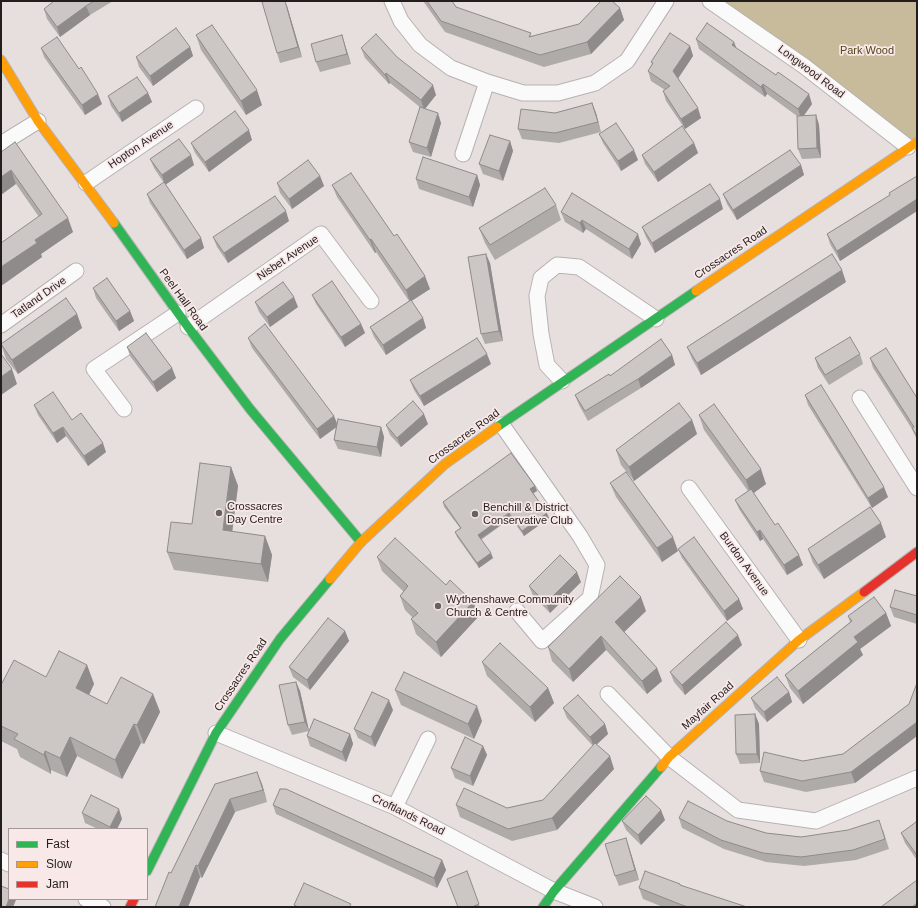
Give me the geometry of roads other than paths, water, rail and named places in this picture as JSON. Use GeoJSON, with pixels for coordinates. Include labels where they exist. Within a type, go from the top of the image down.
{"type":"FeatureCollection","features":[{"type":"Feature","properties":{"kind":"street"},"geometry":{"type":"LineString","coordinates":[[392,1],[401,21],[420,45],[451,68],[523,93],[558,93],[595,83],[627,62],[666,1]]}},
{"type":"Feature","properties":{"kind":"street","name":"Longwood Road"},"geometry":{"type":"LineString","coordinates":[[710,1],[913,144]]}},
{"type":"Feature","properties":{"kind":"street","name":"Peel Hall Road"},"geometry":{"type":"LineString","coordinates":[[1,60],[38,121],[86,182],[188,327],[250,409],[361,542]]}},
{"type":"Feature","properties":{"kind":"street"},"geometry":{"type":"LineString","coordinates":[[463,154],[488,82]]}},
{"type":"Feature","properties":{"kind":"street","name":"Hopton Avenue"},"geometry":{"type":"LineString","coordinates":[[86,182],[196,108]]}},
{"type":"Feature","properties":{"kind":"street"},"geometry":{"type":"LineString","coordinates":[[1,144],[38,121]]}},
{"type":"Feature","properties":{"kind":"street","name":"Crossacres Road"},"geometry":{"type":"LineString","coordinates":[[148,869],[216,733],[263,661],[361,542],[435,472],[562,382],[913,144]]}},
{"type":"Feature","properties":{"kind":"street","name":"Nisbet Avenue"},"geometry":{"type":"LineString","coordinates":[[188,327],[321,234],[371,301]]}},
{"type":"Feature","properties":{"kind":"street"},"geometry":{"type":"LineString","coordinates":[[562,382],[547,365],[541,334],[537,296],[541,278],[557,265],[579,267],[656,319]]}},
{"type":"Feature","properties":{"kind":"street","name":"Tatland Drive"},"geometry":{"type":"LineString","coordinates":[[1,325],[76,271]]}},
{"type":"Feature","properties":{"kind":"street"},"geometry":{"type":"LineString","coordinates":[[124,409],[94,369],[178,313]]}},
{"type":"Feature","properties":{"kind":"street"},"geometry":{"type":"LineString","coordinates":[[860,398],[917,488]]}},
{"type":"Feature","properties":{"kind":"street"},"geometry":{"type":"LineString","coordinates":[[502,425],[580,536],[597,565],[590,598],[542,641],[516,611]]}},
{"type":"Feature","properties":{"kind":"street","name":"Burdon Avenue"},"geometry":{"type":"LineString","coordinates":[[689,488],[799,640]]}},
{"type":"Feature","properties":{"kind":"street","name":"Mayfair Road"},"geometry":{"type":"LineString","coordinates":[[543,907],[554,891],[669,756],[799,640],[917,552]]}},
{"type":"Feature","properties":{"kind":"street"},"geometry":{"type":"LineString","coordinates":[[608,694],[669,756],[738,810],[816,821],[917,778]]}},
{"type":"Feature","properties":{"kind":"street","name":"Croftlands Road"},"geometry":{"type":"LineString","coordinates":[[216,733],[395,807],[554,891],[594,907]]}},
{"type":"Feature","properties":{"kind":"street"},"geometry":{"type":"LineString","coordinates":[[395,807],[428,739]]}},
{"type":"Feature","properties":{"kind":"street"},"geometry":{"type":"LineString","coordinates":[[88,900],[103,907]]}},
{"type":"Feature","properties":{"kind":"place","name":"Crossacres Day Centre"},"geometry":{"type":"Point","coordinates":[219,513]}},
{"type":"Feature","properties":{"kind":"place","name":"Benchill & District Conservative Club"},"geometry":{"type":"Point","coordinates":[475,514]}},
{"type":"Feature","properties":{"kind":"place","name":"Wythenshawe Community Church & Centre"},"geometry":{"type":"Point","coordinates":[438,606]}},
{"type":"Feature","properties":{"kind":"park label","name":"Park Wood"},"geometry":{"type":"Point","coordinates":[867,51]}}]}
